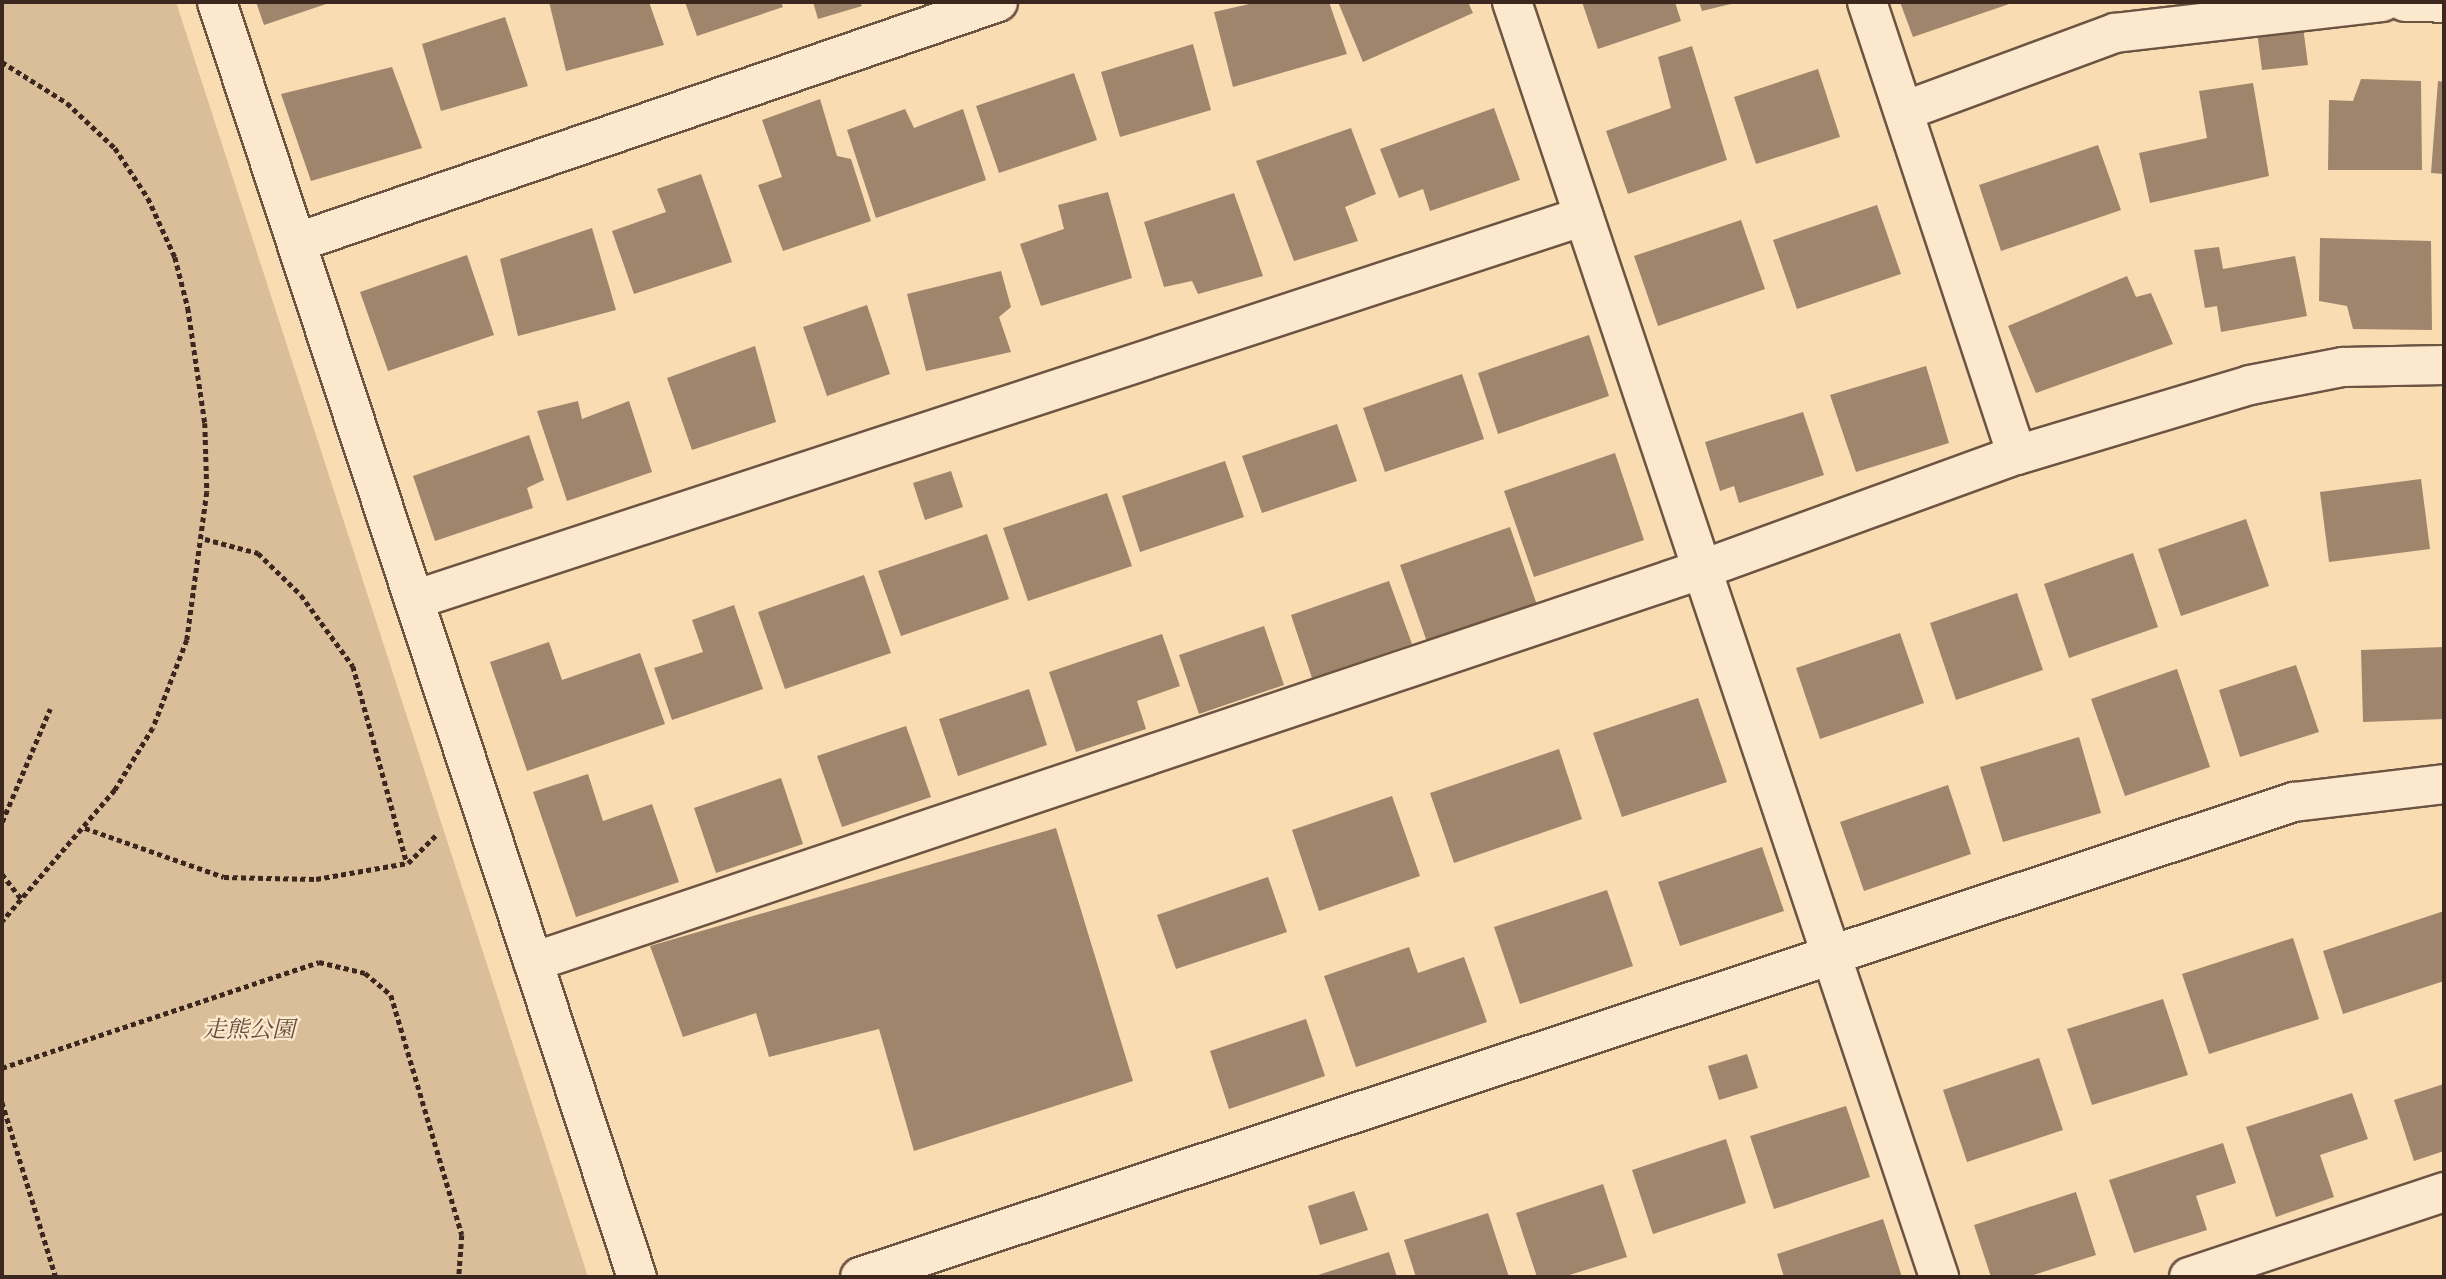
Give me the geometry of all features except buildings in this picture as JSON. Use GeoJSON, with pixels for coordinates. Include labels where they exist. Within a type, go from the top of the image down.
{"type":"FeatureCollection","features":[{"type":"Feature","properties":{"kind":"street"},"geometry":{"type":"LineString","coordinates":[[217,2],[638,1277]]}},
{"type":"Feature","properties":{"kind":"street"},"geometry":{"type":"LineString","coordinates":[[298,242],[998,2]]}},
{"type":"Feature","properties":{"kind":"street"},"geometry":{"type":"LineString","coordinates":[[1512,2],[1833,953],[1939,1277]]}},
{"type":"Feature","properties":{"kind":"street"},"geometry":{"type":"LineString","coordinates":[[1867,2],[2017,455]]}},
{"type":"Feature","properties":{"kind":"street"},"geometry":{"type":"LineString","coordinates":[[1904,111],[2115,33],[2382,2]]}},
{"type":"Feature","properties":{"kind":"street"},"geometry":{"type":"LineString","coordinates":[[2405,2],[2444,3]]}},
{"type":"Feature","properties":{"kind":"street"},"geometry":{"type":"LineString","coordinates":[[414,600],[1584,216]]}},
{"type":"Feature","properties":{"kind":"street"},"geometry":{"type":"LineString","coordinates":[[533,962],[1703,569],[2017,455],[2250,385],[2343,367],[2444,365]]}},
{"type":"Feature","properties":{"kind":"street"},"geometry":{"type":"LineString","coordinates":[[860,1277],[2294,802],[2444,784]]}},
{"type":"Feature","properties":{"kind":"street"},"geometry":{"type":"LineString","coordinates":[[2189,1277],[2444,1192]]}},
{"type":"Feature","properties":{"kind":"path"},"geometry":{"type":"LineString","coordinates":[[2,62],[67,103],[115,148],[175,257],[205,423],[205,539],[187,640],[153,728],[85,828],[2,922]]}},
{"type":"Feature","properties":{"kind":"path"},"geometry":{"type":"LineString","coordinates":[[205,539],[258,553],[301,595],[353,666],[408,863]]}},
{"type":"Feature","properties":{"kind":"path"},"geometry":{"type":"LineString","coordinates":[[2,822],[50,709]]}},
{"type":"Feature","properties":{"kind":"path"},"geometry":{"type":"LineString","coordinates":[[85,828],[224,877],[316,879],[408,863],[477,795]]}},
{"type":"Feature","properties":{"kind":"path"},"geometry":{"type":"LineString","coordinates":[[2,874],[23,901]]}},
{"type":"Feature","properties":{"kind":"path"},"geometry":{"type":"LineString","coordinates":[[2,1068],[319,962],[365,973],[391,995],[462,1235],[459,1277]]}},
{"type":"Feature","properties":{"kind":"path"},"geometry":{"type":"LineString","coordinates":[[2,1102],[56,1277]]}},
{"type":"Feature","properties":{"kind":"green space","name":"走熊公園"},"geometry":{"type":"Polygon","coordinates":[[[2,2],[176,2],[588,1277],[2,1277],[2,2]]]}}]}
